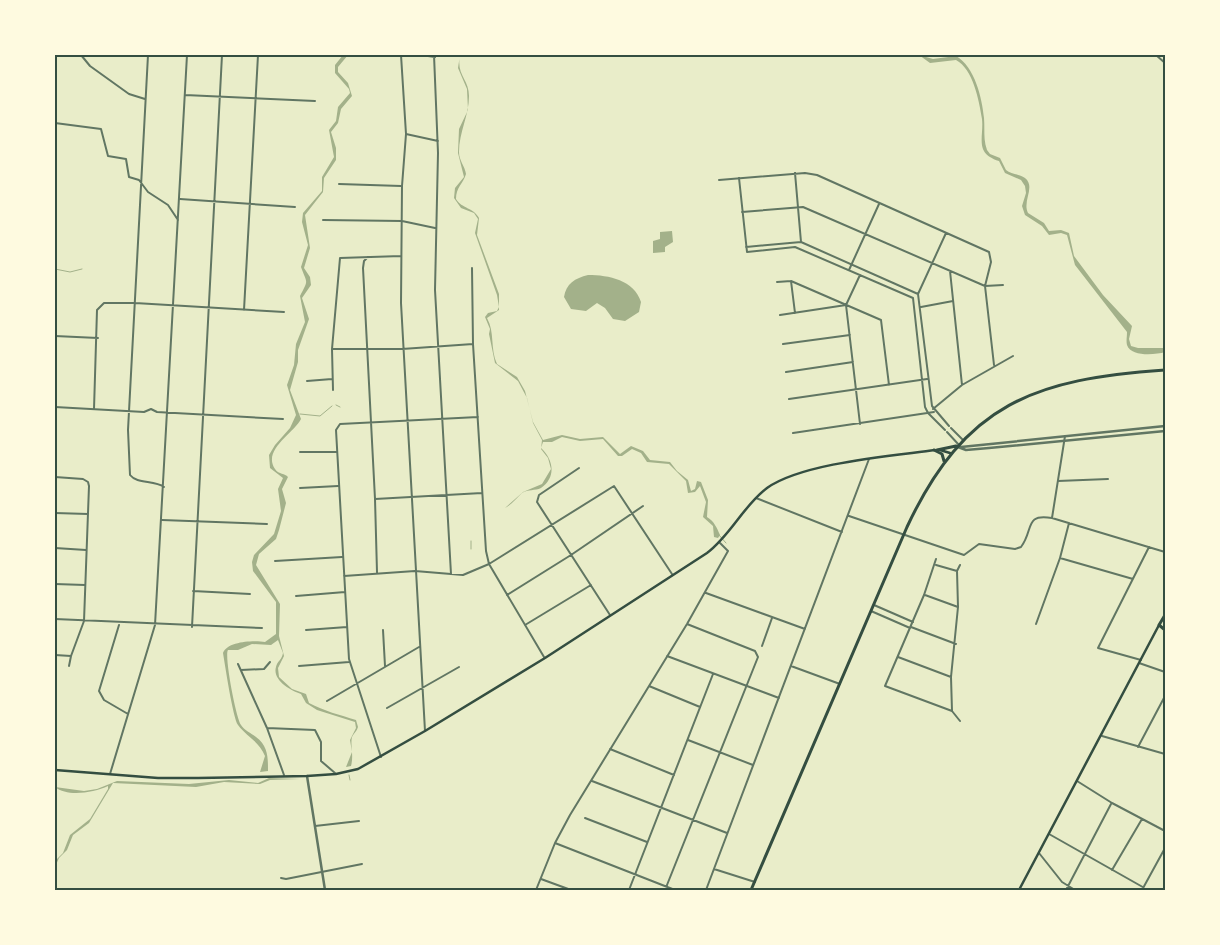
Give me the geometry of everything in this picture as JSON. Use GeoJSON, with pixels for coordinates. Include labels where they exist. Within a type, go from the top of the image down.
{"type":"FeatureCollection","features":[{"type":"Feature","properties":{"kind":"main road"},"geometry":{"type":"LineString","coordinates":[[751,890],[903,536],[923,494],[950,453],[992,416],[1038,391],[1091,377],[1165,368]]}},
{"type":"Feature","properties":{"kind":"main road"},"geometry":{"type":"LineString","coordinates":[[55,770],[158,778],[306,776],[336,774],[358,769],[425,731],[545,658],[721,542],[756,498],[774,484],[790,477],[869,459],[959,446]]}},
{"type":"Feature","properties":{"kind":"main road"},"geometry":{"type":"LineString","coordinates":[[936,450],[950,453]]}},
{"type":"Feature","properties":{"kind":"main road"},"geometry":{"type":"LineString","coordinates":[[936,450],[942,454],[944,461]]}},
{"type":"Feature","properties":{"kind":"main road"},"geometry":{"type":"LineString","coordinates":[[1019,890],[1165,615]]}},
{"type":"Feature","properties":{"kind":"main road"},"geometry":{"type":"LineString","coordinates":[[1159,625],[1165,630]]}},
{"type":"Feature","properties":{"kind":"street"},"geometry":{"type":"LineString","coordinates":[[81,55],[90,66],[128,94],[142,96],[146,99]]}},
{"type":"Feature","properties":{"kind":"street"},"geometry":{"type":"LineString","coordinates":[[148,55],[130,411],[130,475],[134,479],[154,482],[164,487]]}},
{"type":"Feature","properties":{"kind":"street"},"geometry":{"type":"LineString","coordinates":[[110,774],[155,625],[187,55]]}},
{"type":"Feature","properties":{"kind":"street"},"geometry":{"type":"LineString","coordinates":[[192,627],[222,55]]}},
{"type":"Feature","properties":{"kind":"street"},"geometry":{"type":"LineString","coordinates":[[244,310],[258,55]]}},
{"type":"Feature","properties":{"kind":"street"},"geometry":{"type":"LineString","coordinates":[[401,55],[406,134],[400,256],[402,350],[425,731]]}},
{"type":"Feature","properties":{"kind":"street"},"geometry":{"type":"LineString","coordinates":[[421,55],[434,56],[438,142],[435,290],[451,574]]}},
{"type":"Feature","properties":{"kind":"street"},"geometry":{"type":"LineString","coordinates":[[1156,55],[1165,64]]}},
{"type":"Feature","properties":{"kind":"street"},"geometry":{"type":"LineString","coordinates":[[185,95],[315,102]]}},
{"type":"Feature","properties":{"kind":"street"},"geometry":{"type":"LineString","coordinates":[[55,123],[92,126],[102,129],[108,156],[126,159],[129,177],[141,181],[148,192],[168,205],[178,220]]}},
{"type":"Feature","properties":{"kind":"street"},"geometry":{"type":"LineString","coordinates":[[406,134],[438,142]]}},
{"type":"Feature","properties":{"kind":"street"},"geometry":{"type":"LineString","coordinates":[[795,173],[801,242]]}},
{"type":"Feature","properties":{"kind":"street"},"geometry":{"type":"LineString","coordinates":[[719,180],[795,173],[817,176],[989,252],[991,262],[985,286],[994,365]]}},
{"type":"Feature","properties":{"kind":"street"},"geometry":{"type":"LineString","coordinates":[[739,178],[747,252],[795,247],[912,297],[914,300],[925,407],[928,413],[959,446],[968,448],[1165,431],[1164,426],[968,448]]}},
{"type":"Feature","properties":{"kind":"street"},"geometry":{"type":"LineString","coordinates":[[339,184],[402,186]]}},
{"type":"Feature","properties":{"kind":"street"},"geometry":{"type":"LineString","coordinates":[[180,199],[295,207]]}},
{"type":"Feature","properties":{"kind":"street"},"geometry":{"type":"LineString","coordinates":[[849,270],[879,204]]}},
{"type":"Feature","properties":{"kind":"street"},"geometry":{"type":"LineString","coordinates":[[742,212],[798,207],[810,210],[985,286],[1003,285]]}},
{"type":"Feature","properties":{"kind":"street"},"geometry":{"type":"LineString","coordinates":[[323,220],[402,221],[436,228]]}},
{"type":"Feature","properties":{"kind":"street"},"geometry":{"type":"LineString","coordinates":[[912,297],[916,293],[946,233]]}},
{"type":"Feature","properties":{"kind":"street"},"geometry":{"type":"LineString","coordinates":[[746,247],[801,242],[916,293],[920,298],[933,409],[963,440]]}},
{"type":"Feature","properties":{"kind":"street"},"geometry":{"type":"LineString","coordinates":[[333,390],[332,348],[340,258],[400,256]]}},
{"type":"Feature","properties":{"kind":"street"},"geometry":{"type":"LineString","coordinates":[[368,257],[363,263],[372,424],[377,573]]}},
{"type":"Feature","properties":{"kind":"street"},"geometry":{"type":"LineString","coordinates":[[472,268],[473,344],[486,551],[489,564],[545,658]]}},
{"type":"Feature","properties":{"kind":"street"},"geometry":{"type":"LineString","coordinates":[[950,271],[962,385]]}},
{"type":"Feature","properties":{"kind":"street"},"geometry":{"type":"LineString","coordinates":[[860,275],[846,305],[860,424]]}},
{"type":"Feature","properties":{"kind":"street"},"geometry":{"type":"LineString","coordinates":[[791,281],[794,312]]}},
{"type":"Feature","properties":{"kind":"street"},"geometry":{"type":"LineString","coordinates":[[777,282],[791,281],[882,322],[889,386]]}},
{"type":"Feature","properties":{"kind":"street"},"geometry":{"type":"LineString","coordinates":[[914,300],[920,298]]}},
{"type":"Feature","properties":{"kind":"street"},"geometry":{"type":"LineString","coordinates":[[921,307],[953,301]]}},
{"type":"Feature","properties":{"kind":"street"},"geometry":{"type":"LineString","coordinates":[[94,409],[98,338],[97,310],[104,303],[135,303],[284,312]]}},
{"type":"Feature","properties":{"kind":"street"},"geometry":{"type":"LineString","coordinates":[[780,315],[846,305]]}},
{"type":"Feature","properties":{"kind":"street"},"geometry":{"type":"LineString","coordinates":[[208,316],[213,308]]}},
{"type":"Feature","properties":{"kind":"street"},"geometry":{"type":"LineString","coordinates":[[783,344],[850,334]]}},
{"type":"Feature","properties":{"kind":"street"},"geometry":{"type":"LineString","coordinates":[[55,336],[98,338]]}},
{"type":"Feature","properties":{"kind":"street"},"geometry":{"type":"LineString","coordinates":[[332,348],[402,350],[473,344]]}},
{"type":"Feature","properties":{"kind":"street"},"geometry":{"type":"LineString","coordinates":[[933,409],[962,385],[994,365],[1013,356]]}},
{"type":"Feature","properties":{"kind":"street"},"geometry":{"type":"LineString","coordinates":[[786,372],[853,362]]}},
{"type":"Feature","properties":{"kind":"street"},"geometry":{"type":"LineString","coordinates":[[307,381],[332,379]]}},
{"type":"Feature","properties":{"kind":"street"},"geometry":{"type":"LineString","coordinates":[[789,399],[856,391],[928,379]]}},
{"type":"Feature","properties":{"kind":"street"},"geometry":{"type":"LineString","coordinates":[[55,407],[130,411],[151,409],[204,415],[283,419]]}},
{"type":"Feature","properties":{"kind":"street"},"geometry":{"type":"LineString","coordinates":[[793,433],[935,412]]}},
{"type":"Feature","properties":{"kind":"street"},"geometry":{"type":"LineString","coordinates":[[381,757],[349,662],[336,430],[340,424],[478,418]]}},
{"type":"Feature","properties":{"kind":"street"},"geometry":{"type":"LineString","coordinates":[[1052,518],[1065,436]]}},
{"type":"Feature","properties":{"kind":"street"},"geometry":{"type":"LineString","coordinates":[[300,452],[337,452]]}},
{"type":"Feature","properties":{"kind":"street"},"geometry":{"type":"LineString","coordinates":[[706,890],[869,459]]}},
{"type":"Feature","properties":{"kind":"street"},"geometry":{"type":"LineString","coordinates":[[579,468],[553,483],[537,498],[537,502],[610,616]]}},
{"type":"Feature","properties":{"kind":"street"},"geometry":{"type":"LineString","coordinates":[[55,477],[83,479],[88,482],[84,621],[69,666]]}},
{"type":"Feature","properties":{"kind":"street"},"geometry":{"type":"LineString","coordinates":[[1058,481],[1108,479]]}},
{"type":"Feature","properties":{"kind":"street"},"geometry":{"type":"LineString","coordinates":[[300,488],[338,486]]}},
{"type":"Feature","properties":{"kind":"street"},"geometry":{"type":"LineString","coordinates":[[344,576],[415,571],[451,574],[468,573],[489,564],[611,486],[616,488],[672,574]]}},
{"type":"Feature","properties":{"kind":"street"},"geometry":{"type":"LineString","coordinates":[[375,500],[482,493]]}},
{"type":"Feature","properties":{"kind":"street"},"geometry":{"type":"LineString","coordinates":[[756,498],[842,532]]}},
{"type":"Feature","properties":{"kind":"street"},"geometry":{"type":"LineString","coordinates":[[507,594],[571,555],[643,506]]}},
{"type":"Feature","properties":{"kind":"street"},"geometry":{"type":"LineString","coordinates":[[55,513],[88,514]]}},
{"type":"Feature","properties":{"kind":"street"},"geometry":{"type":"LineString","coordinates":[[848,516],[964,555],[979,544],[1015,549],[1022,547],[1034,519],[1039,516],[1070,523],[1165,552]]}},
{"type":"Feature","properties":{"kind":"street"},"geometry":{"type":"LineString","coordinates":[[162,520],[267,524]]}},
{"type":"Feature","properties":{"kind":"street"},"geometry":{"type":"LineString","coordinates":[[1036,624],[1060,558],[1070,523]]}},
{"type":"Feature","properties":{"kind":"street"},"geometry":{"type":"LineString","coordinates":[[536,890],[555,843],[687,624],[728,551],[721,542]]}},
{"type":"Feature","properties":{"kind":"street"},"geometry":{"type":"LineString","coordinates":[[1149,547],[1098,648],[1140,661],[1165,672]]}},
{"type":"Feature","properties":{"kind":"street"},"geometry":{"type":"LineString","coordinates":[[55,548],[86,550]]}},
{"type":"Feature","properties":{"kind":"street"},"geometry":{"type":"LineString","coordinates":[[275,561],[342,558]]}},
{"type":"Feature","properties":{"kind":"street"},"geometry":{"type":"LineString","coordinates":[[1060,558],[1134,579]]}},
{"type":"Feature","properties":{"kind":"street"},"geometry":{"type":"LineString","coordinates":[[936,559],[936,564],[924,595],[886,687],[952,711],[960,721]]}},
{"type":"Feature","properties":{"kind":"street"},"geometry":{"type":"LineString","coordinates":[[936,564],[957,571]]}},
{"type":"Feature","properties":{"kind":"street"},"geometry":{"type":"LineString","coordinates":[[952,711],[951,677],[956,644],[957,571],[960,565]]}},
{"type":"Feature","properties":{"kind":"street"},"geometry":{"type":"LineString","coordinates":[[55,584],[85,585]]}},
{"type":"Feature","properties":{"kind":"street"},"geometry":{"type":"LineString","coordinates":[[524,625],[591,585]]}},
{"type":"Feature","properties":{"kind":"street"},"geometry":{"type":"LineString","coordinates":[[194,591],[250,594]]}},
{"type":"Feature","properties":{"kind":"street"},"geometry":{"type":"LineString","coordinates":[[296,596],[345,592]]}},
{"type":"Feature","properties":{"kind":"street"},"geometry":{"type":"LineString","coordinates":[[705,593],[805,629]]}},
{"type":"Feature","properties":{"kind":"street"},"geometry":{"type":"LineString","coordinates":[[924,595],[958,607]]}},
{"type":"Feature","properties":{"kind":"street"},"geometry":{"type":"LineString","coordinates":[[874,605],[913,622]]}},
{"type":"Feature","properties":{"kind":"street"},"geometry":{"type":"LineString","coordinates":[[871,610],[956,644]]}},
{"type":"Feature","properties":{"kind":"street"},"geometry":{"type":"LineString","coordinates":[[762,646],[772,618]]}},
{"type":"Feature","properties":{"kind":"street"},"geometry":{"type":"LineString","coordinates":[[55,619],[119,624],[262,628]]}},
{"type":"Feature","properties":{"kind":"street"},"geometry":{"type":"LineString","coordinates":[[119,624],[99,691],[104,700],[128,714]]}},
{"type":"Feature","properties":{"kind":"street"},"geometry":{"type":"LineString","coordinates":[[666,889],[758,656],[755,651],[687,624]]}},
{"type":"Feature","properties":{"kind":"street"},"geometry":{"type":"LineString","coordinates":[[306,630],[347,628]]}},
{"type":"Feature","properties":{"kind":"street"},"geometry":{"type":"LineString","coordinates":[[383,630],[385,666]]}},
{"type":"Feature","properties":{"kind":"street"},"geometry":{"type":"LineString","coordinates":[[326,700],[419,648]]}},
{"type":"Feature","properties":{"kind":"street"},"geometry":{"type":"LineString","coordinates":[[55,655],[71,656]]}},
{"type":"Feature","properties":{"kind":"street"},"geometry":{"type":"LineString","coordinates":[[667,656],[779,698]]}},
{"type":"Feature","properties":{"kind":"street"},"geometry":{"type":"LineString","coordinates":[[898,657],[951,677]]}},
{"type":"Feature","properties":{"kind":"street"},"geometry":{"type":"LineString","coordinates":[[241,670],[264,669],[270,662]]}},
{"type":"Feature","properties":{"kind":"street"},"geometry":{"type":"LineString","coordinates":[[299,666],[349,662]]}},
{"type":"Feature","properties":{"kind":"street"},"geometry":{"type":"LineString","coordinates":[[238,664],[267,728],[284,775]]}},
{"type":"Feature","properties":{"kind":"street"},"geometry":{"type":"LineString","coordinates":[[791,666],[840,684]]}},
{"type":"Feature","properties":{"kind":"street"},"geometry":{"type":"LineString","coordinates":[[387,708],[459,667]]}},
{"type":"Feature","properties":{"kind":"street"},"geometry":{"type":"LineString","coordinates":[[629,890],[714,674]]}},
{"type":"Feature","properties":{"kind":"street"},"geometry":{"type":"LineString","coordinates":[[649,686],[700,707]]}},
{"type":"Feature","properties":{"kind":"street"},"geometry":{"type":"LineString","coordinates":[[1138,747],[1165,696]]}},
{"type":"Feature","properties":{"kind":"street"},"geometry":{"type":"LineString","coordinates":[[1159,708],[1165,710]]}},
{"type":"Feature","properties":{"kind":"street"},"geometry":{"type":"LineString","coordinates":[[267,728],[315,730],[321,742],[321,762],[336,774]]}},
{"type":"Feature","properties":{"kind":"street"},"geometry":{"type":"LineString","coordinates":[[1102,736],[1165,754]]}},
{"type":"Feature","properties":{"kind":"street"},"geometry":{"type":"LineString","coordinates":[[688,740],[719,754],[753,765]]}},
{"type":"Feature","properties":{"kind":"street"},"geometry":{"type":"LineString","coordinates":[[610,749],[674,775]]}},
{"type":"Feature","properties":{"kind":"street"},"geometry":{"type":"LineString","coordinates":[[306,776],[316,826],[325,890]]}},
{"type":"Feature","properties":{"kind":"street"},"geometry":{"type":"LineString","coordinates":[[592,781],[727,833]]}},
{"type":"Feature","properties":{"kind":"street"},"geometry":{"type":"LineString","coordinates":[[1078,781],[1112,803],[1165,831]]}},
{"type":"Feature","properties":{"kind":"street"},"geometry":{"type":"LineString","coordinates":[[1066,890],[1112,803]]}},
{"type":"Feature","properties":{"kind":"street"},"geometry":{"type":"LineString","coordinates":[[585,818],[647,842]]}},
{"type":"Feature","properties":{"kind":"street"},"geometry":{"type":"LineString","coordinates":[[1112,870],[1142,819]]}},
{"type":"Feature","properties":{"kind":"street"},"geometry":{"type":"LineString","coordinates":[[316,826],[359,821]]}},
{"type":"Feature","properties":{"kind":"street"},"geometry":{"type":"LineString","coordinates":[[1049,834],[1143,889],[1148,890]]}},
{"type":"Feature","properties":{"kind":"street"},"geometry":{"type":"LineString","coordinates":[[555,843],[666,889],[675,890]]}},
{"type":"Feature","properties":{"kind":"street"},"geometry":{"type":"LineString","coordinates":[[1143,889],[1165,848]]}},
{"type":"Feature","properties":{"kind":"street"},"geometry":{"type":"LineString","coordinates":[[1039,852],[1062,882],[1075,890]]}},
{"type":"Feature","properties":{"kind":"street"},"geometry":{"type":"LineString","coordinates":[[1160,857],[1165,859]]}},
{"type":"Feature","properties":{"kind":"street"},"geometry":{"type":"LineString","coordinates":[[281,878],[286,879],[362,864]]}},
{"type":"Feature","properties":{"kind":"street"},"geometry":{"type":"LineString","coordinates":[[714,869],[754,882]]}},
{"type":"Feature","properties":{"kind":"street"},"geometry":{"type":"LineString","coordinates":[[541,879],[571,890]]}},
{"type":"Feature","properties":{"kind":"shaded area"},"geometry":{"type":"Polygon","coordinates":[[[343,55],[348,55],[338,67],[338,72],[348,83],[352,96],[341,109],[338,123],[331,132],[336,148],[336,160],[324,178],[323,192],[305,215],[310,248],[304,268],[310,277],[311,285],[302,298],[309,319],[298,350],[298,362],[290,390],[301,419],[280,442],[273,455],[272,462],[275,469],[288,477],[282,489],[286,503],[276,539],[259,554],[256,565],[280,604],[279,636],[284,656],[278,668],[279,677],[292,689],[306,694],[309,703],[326,711],[356,720],[358,727],[352,737],[352,752],[350,740],[356,728],[355,722],[317,710],[306,703],[301,694],[288,688],[283,684],[276,672],[277,663],[283,653],[278,640],[271,645],[252,644],[238,650],[228,650],[229,674],[239,720],[244,728],[260,740],[266,752],[268,771],[260,772],[265,756],[260,747],[238,725],[229,691],[223,653],[235,644],[248,641],[265,642],[276,634],[276,602],[253,571],[252,562],[254,555],[274,534],[281,511],[278,489],[283,478],[270,468],[269,455],[290,428],[296,415],[287,385],[294,365],[296,344],[305,322],[300,296],[306,284],[301,267],[308,245],[302,222],[303,213],[322,191],[322,177],[334,157],[329,130],[336,121],[338,107],[350,93],[349,89],[335,73],[335,65],[343,55]]]}},
{"type":"Feature","properties":{"kind":"shaded area"},"geometry":{"type":"Polygon","coordinates":[[[460,55],[461,72],[467,85],[469,96],[468,108],[467,89],[458,68],[460,55]]]}},
{"type":"Feature","properties":{"kind":"shaded area"},"geometry":{"type":"Polygon","coordinates":[[[919,55],[933,59],[956,56],[963,61],[973,75],[981,101],[987,150],[990,154],[1000,158],[1006,170],[1025,178],[1028,182],[1028,213],[1044,223],[1049,231],[1061,230],[1069,233],[1074,256],[1103,295],[1132,326],[1129,339],[1131,346],[1138,348],[1165,348],[1165,352],[1144,354],[1133,352],[1129,349],[1127,345],[1127,332],[1075,265],[1067,235],[1061,233],[1049,235],[1042,226],[1025,215],[1022,206],[1026,193],[1025,186],[1021,180],[1005,173],[999,161],[991,158],[983,149],[982,119],[977,94],[967,70],[956,60],[930,63],[919,55]]]}},
{"type":"Feature","properties":{"kind":"shaded area"},"geometry":{"type":"Polygon","coordinates":[[[467,112],[459,152],[466,174],[457,191],[456,199],[461,205],[477,214],[479,218],[477,235],[499,294],[499,307],[497,295],[475,233],[478,219],[474,213],[461,208],[454,198],[455,188],[464,177],[458,153],[459,129],[467,112]]]}},
{"type":"Feature","properties":{"kind":"shaded area"},"geometry":{"type":"Polygon","coordinates":[[[672,231],[673,242],[665,247],[665,252],[653,253],[653,241],[660,239],[660,232],[672,231]]]}},
{"type":"Feature","properties":{"kind":"shaded area"},"geometry":{"type":"Polygon","coordinates":[[[588,275],[620,280],[633,288],[641,302],[639,312],[625,321],[613,319],[605,308],[597,303],[586,311],[571,309],[564,297],[567,288],[575,280],[588,275]]]}},
{"type":"Feature","properties":{"kind":"shaded area"},"geometry":{"type":"Polygon","coordinates":[[[499,307],[499,310],[487,318],[491,329],[495,358],[497,364],[517,377],[527,397],[518,381],[495,363],[489,334],[490,329],[485,317],[488,313],[497,311],[499,307]]]}},
{"type":"Feature","properties":{"kind":"shaded area"},"geometry":{"type":"Polygon","coordinates":[[[530,409],[533,422],[543,440],[562,435],[580,439],[603,437],[620,454],[631,446],[643,451],[650,460],[670,462],[688,480],[691,491],[695,489],[697,481],[701,482],[708,500],[707,517],[716,527],[720,535],[718,538],[714,537],[713,526],[703,517],[706,502],[700,486],[695,492],[688,493],[686,481],[669,464],[647,462],[641,453],[632,449],[622,456],[618,456],[603,439],[580,441],[562,437],[552,442],[543,442],[541,447],[542,440],[533,423],[530,409]]]}},
{"type":"Feature","properties":{"kind":"shaded area"},"geometry":{"type":"Polygon","coordinates":[[[541,448],[548,457],[552,468],[546,484],[541,488],[522,493],[505,508],[523,492],[542,484],[551,469],[548,458],[541,448]]]}},
{"type":"Feature","properties":{"kind":"shaded area"},"geometry":{"type":"Polygon","coordinates":[[[352,752],[351,766],[346,767],[352,752]]]}},
{"type":"Feature","properties":{"kind":"shaded area"},"geometry":{"type":"Polygon","coordinates":[[[269,778],[300,779],[270,780],[260,784],[224,782],[196,787],[113,783],[89,823],[73,835],[67,850],[59,858],[55,867],[55,861],[63,853],[70,835],[90,819],[108,786],[95,791],[80,793],[66,792],[55,787],[84,791],[97,789],[117,781],[189,784],[229,780],[258,783],[269,778]]]}},
{"type":"Feature","properties":{"kind":"waterway"},"geometry":{"type":"LineString","coordinates":[[55,269],[70,272],[82,269]]}},
{"type":"Feature","properties":{"kind":"waterway"},"geometry":{"type":"LineString","coordinates":[[336,405],[340,407]]}},
{"type":"Feature","properties":{"kind":"waterway"},"geometry":{"type":"LineString","coordinates":[[300,414],[320,416],[332,406]]}},
{"type":"Feature","properties":{"kind":"waterway"},"geometry":{"type":"LineString","coordinates":[[719,535],[726,543]]}},
{"type":"Feature","properties":{"kind":"waterway"},"geometry":{"type":"LineString","coordinates":[[471,541],[471,549]]}},
{"type":"Feature","properties":{"kind":"waterway"},"geometry":{"type":"LineString","coordinates":[[349,775],[350,780]]}}]}
